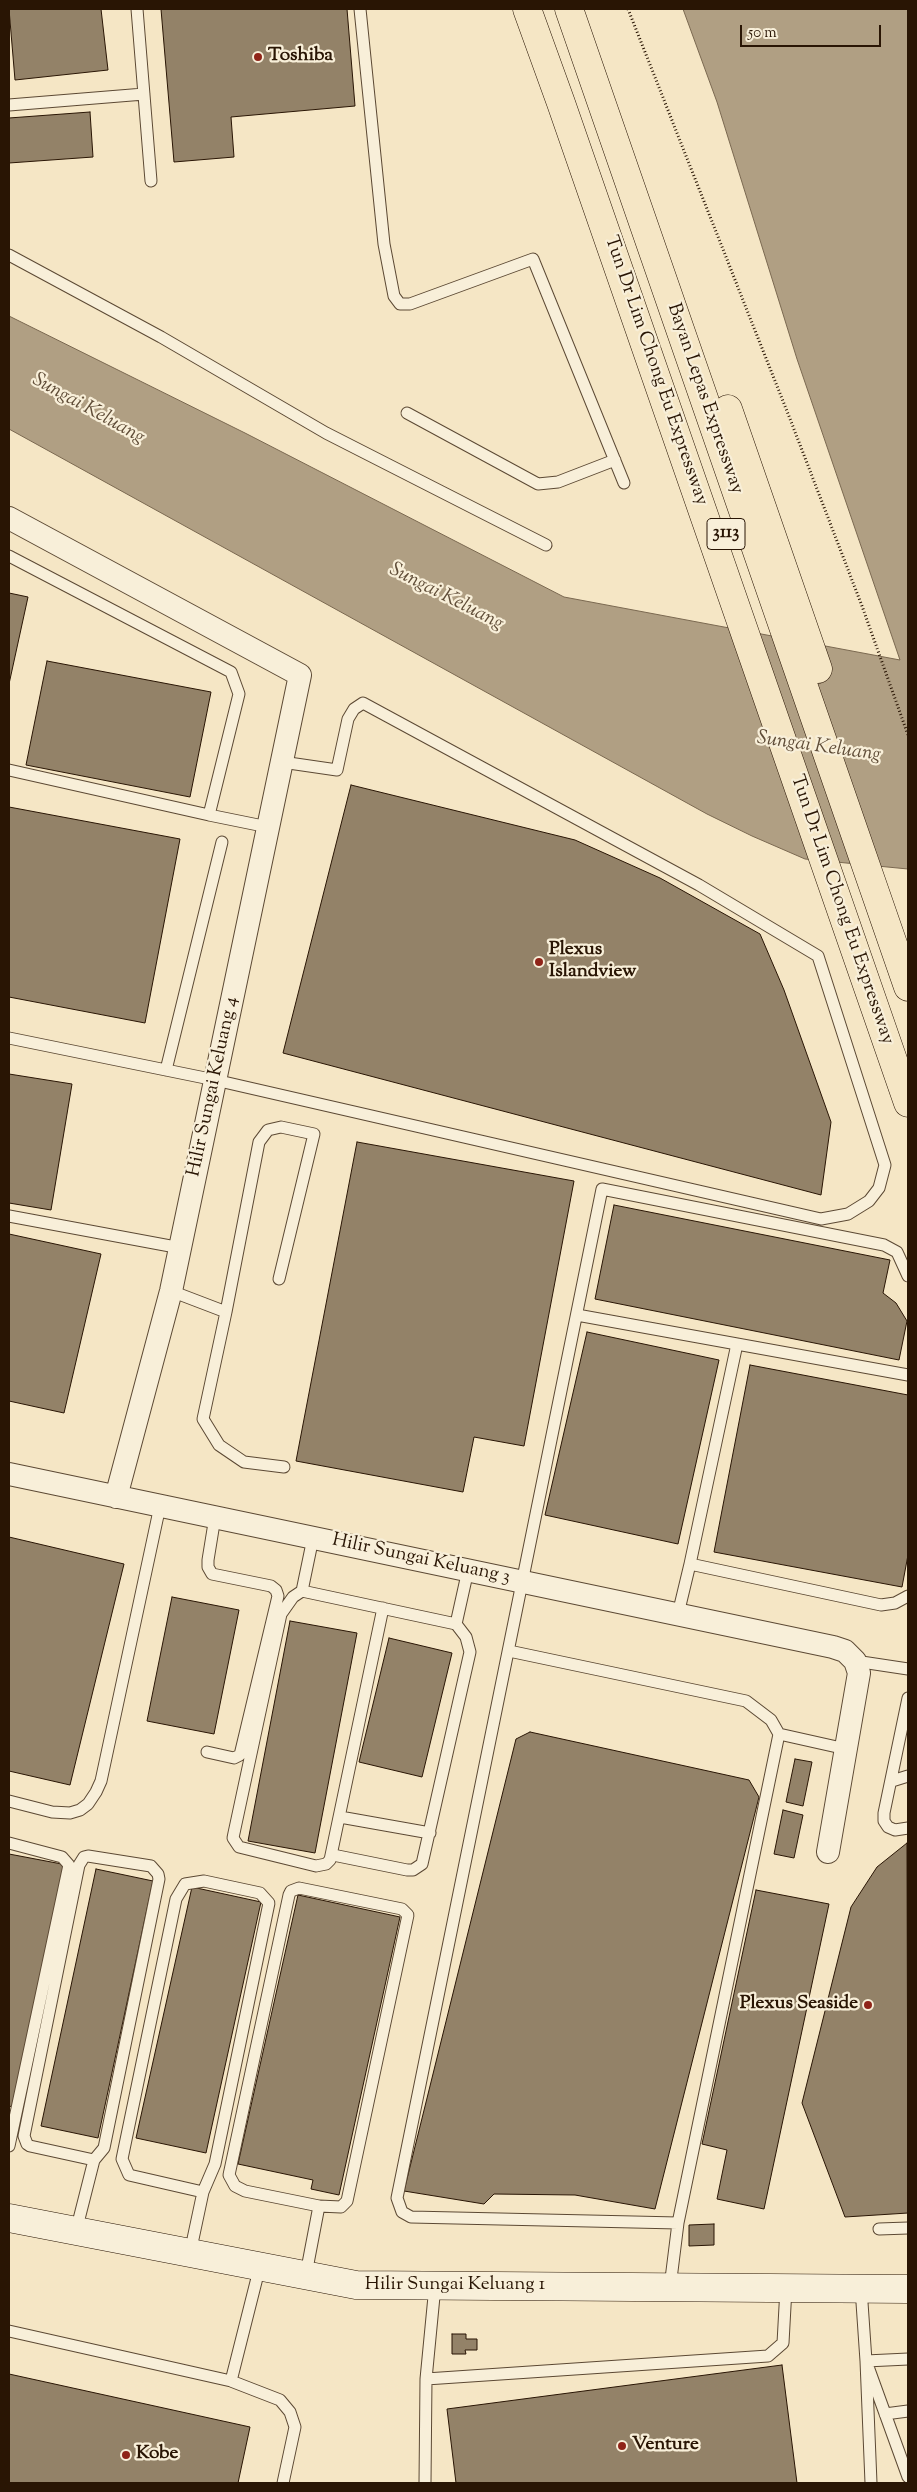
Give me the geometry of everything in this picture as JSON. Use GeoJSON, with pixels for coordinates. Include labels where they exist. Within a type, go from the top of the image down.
{"type":"FeatureCollection","features":[{"type":"Feature","properties":{"kind":"highway","name":"Tun Dr Lim Chong Eu Expressway"},"geometry":{"type":"LineString","coordinates":[[526,9],[561,102],[908,1103]]}},
{"type":"Feature","properties":{"kind":"highway","name":"Bayan Lepas Expressway"},"geometry":{"type":"LineString","coordinates":[[543,9],[908,1060]]}},
{"type":"Feature","properties":{"kind":"highway","name":"Bayan Lepas Expressway"},"geometry":{"type":"LineString","coordinates":[[569,9],[908,988]]}},
{"type":"Feature","properties":{"kind":"highway","name":"3113"},"geometry":{"type":"LineString","coordinates":[[588,9],[790,586],[908,938]]}},
{"type":"Feature","properties":{"kind":"street","name":"Hilir Sungai Keluang 4"},"geometry":{"type":"LineString","coordinates":[[9,518],[300,675],[171,1291],[116,1497]]}},
{"type":"Feature","properties":{"kind":"street","name":"Hilir Sungai Keluang 3"},"geometry":{"type":"LineString","coordinates":[[9,1474],[833,1647],[845,1652],[854,1661]]}},
{"type":"Feature","properties":{"kind":"street"},"geometry":{"type":"LineString","coordinates":[[828,1852],[859,1673],[854,1661]]}},
{"type":"Feature","properties":{"kind":"street","name":"Hilir Sungai Keluang 1"},"geometry":{"type":"LineString","coordinates":[[9,2218],[356,2285],[908,2289]]}},
{"type":"Feature","properties":{"kind":"lane"},"geometry":{"type":"LineString","coordinates":[[137,9],[151,181]]}},
{"type":"Feature","properties":{"kind":"lane"},"geometry":{"type":"LineString","coordinates":[[360,9],[384,244],[394,296],[400,304],[410,304],[532,259],[624,483]]}},
{"type":"Feature","properties":{"kind":"lane"},"geometry":{"type":"LineString","coordinates":[[9,105],[144,94]]}},
{"type":"Feature","properties":{"kind":"lane"},"geometry":{"type":"LineString","coordinates":[[9,255],[161,337],[326,433],[546,545]]}},
{"type":"Feature","properties":{"kind":"lane"},"geometry":{"type":"LineString","coordinates":[[407,413],[538,484],[558,482],[615,460]]}},
{"type":"Feature","properties":{"kind":"lane"},"geometry":{"type":"LineString","coordinates":[[9,556],[230,672],[239,694],[209,815]]}},
{"type":"Feature","properties":{"kind":"lane"},"geometry":{"type":"LineString","coordinates":[[9,1038],[216,1080],[821,1219],[848,1214],[869,1201],[879,1188],[885,1165],[818,956],[699,885],[363,703],[354,709],[348,719],[337,770],[282,762]]}},
{"type":"Feature","properties":{"kind":"lane"},"geometry":{"type":"LineString","coordinates":[[9,770],[268,827]]}},
{"type":"Feature","properties":{"kind":"lane"},"geometry":{"type":"LineString","coordinates":[[166,1070],[222,842]]}},
{"type":"Feature","properties":{"kind":"lane"},"geometry":{"type":"LineString","coordinates":[[279,1279],[314,1134],[281,1127],[268,1130],[259,1142],[203,1419],[219,1445],[244,1462],[284,1467]]}},
{"type":"Feature","properties":{"kind":"lane"},"geometry":{"type":"LineString","coordinates":[[678,2223],[411,2217],[402,2212],[397,2198],[602,1189],[884,1245],[897,1252],[908,1276]]}},
{"type":"Feature","properties":{"kind":"lane"},"geometry":{"type":"LineString","coordinates":[[9,1216],[180,1248]]}},
{"type":"Feature","properties":{"kind":"lane"},"geometry":{"type":"LineString","coordinates":[[171,1291],[226,1312]]}},
{"type":"Feature","properties":{"kind":"lane"},"geometry":{"type":"LineString","coordinates":[[577,1315],[908,1375]]}},
{"type":"Feature","properties":{"kind":"lane"},"geometry":{"type":"LineString","coordinates":[[678,1614],[737,1344]]}},
{"type":"Feature","properties":{"kind":"lane"},"geometry":{"type":"LineString","coordinates":[[9,1801],[52,1812],[70,1812],[80,1810],[88,1804],[96,1792],[101,1781],[160,1506]]}},
{"type":"Feature","properties":{"kind":"lane"},"geometry":{"type":"LineString","coordinates":[[207,1752],[234,1758],[240,1755],[278,1596],[276,1590],[271,1586],[212,1574],[208,1567],[208,1560],[215,1517]]}},
{"type":"Feature","properties":{"kind":"lane"},"geometry":{"type":"LineString","coordinates":[[302,1592],[313,1538]]}},
{"type":"Feature","properties":{"kind":"lane"},"geometry":{"type":"LineString","coordinates":[[690,1564],[881,1605],[895,1603],[908,1596]]}},
{"type":"Feature","properties":{"kind":"lane"},"geometry":{"type":"LineString","coordinates":[[456,1624],[468,1570]]}},
{"type":"Feature","properties":{"kind":"lane"},"geometry":{"type":"LineString","coordinates":[[333,1855],[413,1870],[422,1864],[470,1652],[466,1637],[456,1624],[383,1608],[302,1592],[293,1596],[281,1614],[233,1838],[239,1848],[244,1850],[316,1866],[326,1864],[333,1855],[383,1608]]}},
{"type":"Feature","properties":{"kind":"lane"},"geometry":{"type":"LineString","coordinates":[[509,1651],[746,1701],[771,1720],[779,1734],[678,2223],[670,2287]]}},
{"type":"Feature","properties":{"kind":"lane"},"geometry":{"type":"LineString","coordinates":[[854,1661],[908,1669]]}},
{"type":"Feature","properties":{"kind":"lane"},"geometry":{"type":"LineString","coordinates":[[908,1698],[884,1820],[888,1827],[895,1830],[908,1828]]}},
{"type":"Feature","properties":{"kind":"lane"},"geometry":{"type":"LineString","coordinates":[[779,1734],[846,1749]]}},
{"type":"Feature","properties":{"kind":"lane"},"geometry":{"type":"LineString","coordinates":[[892,1781],[908,1776]]}},
{"type":"Feature","properties":{"kind":"lane"},"geometry":{"type":"LineString","coordinates":[[340,1817],[430,1833]]}},
{"type":"Feature","properties":{"kind":"lane"},"geometry":{"type":"LineString","coordinates":[[9,1843],[62,1857],[69,1864],[9,2146]]}},
{"type":"Feature","properties":{"kind":"lane"},"geometry":{"type":"LineString","coordinates":[[76,2231],[94,2160],[104,2148],[159,1879],[158,1874],[151,1866],[88,1856],[84,1857],[79,1865],[24,2136],[26,2144],[30,2146],[94,2160]]}},
{"type":"Feature","properties":{"kind":"lane"},"geometry":{"type":"LineString","coordinates":[[190,2253],[203,2192],[215,2164],[270,1904],[260,1893],[204,1881],[186,1884],[176,1899],[122,2159],[129,2175],[203,2192]]}},
{"type":"Feature","properties":{"kind":"lane"},"geometry":{"type":"LineString","coordinates":[[299,1888],[402,1910],[408,1915],[346,2201],[341,2208],[319,2206],[245,2191],[235,2186],[229,2175],[289,1895],[290,1891],[299,1888]]}},
{"type":"Feature","properties":{"kind":"lane"},"geometry":{"type":"LineString","coordinates":[[306,2274],[319,2206]]}},
{"type":"Feature","properties":{"kind":"lane"},"geometry":{"type":"LineString","coordinates":[[878,2229],[908,2228]]}},
{"type":"Feature","properties":{"kind":"lane"},"geometry":{"type":"LineString","coordinates":[[231,2381],[260,2266]]}},
{"type":"Feature","properties":{"kind":"lane"},"geometry":{"type":"LineString","coordinates":[[425,2483],[426,2380],[435,2286]]}},
{"type":"Feature","properties":{"kind":"lane"},"geometry":{"type":"LineString","coordinates":[[426,2380],[768,2356],[783,2343],[786,2288]]}},
{"type":"Feature","properties":{"kind":"lane"},"geometry":{"type":"LineString","coordinates":[[861,2288],[871,2483]]}},
{"type":"Feature","properties":{"kind":"lane"},"geometry":{"type":"LineString","coordinates":[[9,2330],[231,2381],[280,2400],[290,2412],[294,2427],[284,2483]]}},
{"type":"Feature","properties":{"kind":"lane"},"geometry":{"type":"LineString","coordinates":[[866,2361],[908,2359]]}},
{"type":"Feature","properties":{"kind":"lane"},"geometry":{"type":"LineString","coordinates":[[866,2361],[908,2477]]}},
{"type":"Feature","properties":{"kind":"lane"},"geometry":{"type":"LineString","coordinates":[[886,2414],[908,2411]]}},
{"type":"Feature","properties":{"kind":"path"},"geometry":{"type":"LineString","coordinates":[[628,9],[862,606],[908,735]]}},
{"type":"Feature","properties":{"kind":"water","name":"Sungai Keluang"},"geometry":{"type":"Polygon","coordinates":[[[683,9],[908,9],[908,869],[805,859],[707,814],[9,429],[9,316],[245,433],[564,597],[900,660],[797,359],[717,102],[683,9]]]}},
{"type":"Feature","properties":{"kind":"building"},"geometry":{"type":"Polygon","coordinates":[[[9,9],[101,9],[108,70],[15,80],[9,9]]]}},
{"type":"Feature","properties":{"kind":"building","name":"Toshiba"},"geometry":{"type":"Polygon","coordinates":[[[161,9],[347,9],[355,106],[231,117],[234,157],[174,162],[161,9]]]}},
{"type":"Feature","properties":{"kind":"building"},"geometry":{"type":"Polygon","coordinates":[[[90,112],[93,157],[9,163],[9,118],[90,112]]]}},
{"type":"Feature","properties":{"kind":"building"},"geometry":{"type":"Polygon","coordinates":[[[9,593],[28,597],[9,684],[9,593]]]}},
{"type":"Feature","properties":{"kind":"building"},"geometry":{"type":"Polygon","coordinates":[[[47,661],[211,692],[190,797],[26,765],[47,661]]]}},
{"type":"Feature","properties":{"kind":"building","name":"Plexus Islandview"},"geometry":{"type":"Polygon","coordinates":[[[351,785],[575,840],[660,878],[760,934],[784,990],[831,1122],[821,1195],[283,1053],[351,785]]]}},
{"type":"Feature","properties":{"kind":"building"},"geometry":{"type":"Polygon","coordinates":[[[9,807],[180,839],[145,1023],[9,997],[9,807]]]}},
{"type":"Feature","properties":{"kind":"building"},"geometry":{"type":"Polygon","coordinates":[[[9,1074],[72,1084],[51,1210],[9,1203],[9,1074]]]}},
{"type":"Feature","properties":{"kind":"building"},"geometry":{"type":"Polygon","coordinates":[[[357,1142],[574,1181],[524,1446],[474,1437],[463,1492],[296,1461],[357,1142]]]}},
{"type":"Feature","properties":{"kind":"building"},"geometry":{"type":"Polygon","coordinates":[[[614,1205],[890,1260],[883,1293],[896,1303],[907,1321],[899,1360],[595,1299],[614,1205]]]}},
{"type":"Feature","properties":{"kind":"building"},"geometry":{"type":"Polygon","coordinates":[[[9,1234],[101,1254],[64,1413],[9,1401],[9,1234]]]}},
{"type":"Feature","properties":{"kind":"building"},"geometry":{"type":"Polygon","coordinates":[[[587,1332],[719,1360],[678,1544],[545,1515],[587,1332]]]}},
{"type":"Feature","properties":{"kind":"building"},"geometry":{"type":"Polygon","coordinates":[[[750,1365],[908,1395],[908,1555],[902,1587],[714,1552],[750,1365]]]}},
{"type":"Feature","properties":{"kind":"building"},"geometry":{"type":"Polygon","coordinates":[[[9,1537],[124,1564],[70,1785],[9,1771],[9,1537]]]}},
{"type":"Feature","properties":{"kind":"building"},"geometry":{"type":"Polygon","coordinates":[[[172,1597],[239,1610],[214,1734],[147,1721],[172,1597]]]}},
{"type":"Feature","properties":{"kind":"building"},"geometry":{"type":"Polygon","coordinates":[[[290,1621],[357,1633],[315,1853],[248,1841],[290,1621]]]}},
{"type":"Feature","properties":{"kind":"building"},"geometry":{"type":"Polygon","coordinates":[[[389,1638],[452,1653],[422,1777],[359,1762],[389,1638]]]}},
{"type":"Feature","properties":{"kind":"building"},"geometry":{"type":"Polygon","coordinates":[[[530,1732],[749,1780],[759,1797],[655,2209],[575,2195],[494,2194],[484,2204],[404,2191],[516,1739],[530,1732]]]}},
{"type":"Feature","properties":{"kind":"building"},"geometry":{"type":"Polygon","coordinates":[[[795,1759],[812,1762],[803,1806],[786,1802],[795,1759]]]}},
{"type":"Feature","properties":{"kind":"building"},"geometry":{"type":"Polygon","coordinates":[[[783,1810],[803,1815],[794,1858],[774,1854],[783,1810]]]}},
{"type":"Feature","properties":{"kind":"building","name":"Plexus Seaside"},"geometry":{"type":"Polygon","coordinates":[[[907,1843],[908,2213],[845,2217],[802,2103],[851,1907],[877,1867],[907,1843]]]}},
{"type":"Feature","properties":{"kind":"building"},"geometry":{"type":"Polygon","coordinates":[[[9,1854],[67,1865],[17,2108],[9,2106],[9,1854]]]}},
{"type":"Feature","properties":{"kind":"building"},"geometry":{"type":"Polygon","coordinates":[[[96,1869],[153,1881],[98,2138],[41,2126],[96,1869]]]}},
{"type":"Feature","properties":{"kind":"building"},"geometry":{"type":"Polygon","coordinates":[[[192,1887],[261,1902],[206,2153],[136,2138],[192,1887]]]}},
{"type":"Feature","properties":{"kind":"building"},"geometry":{"type":"Polygon","coordinates":[[[756,1890],[829,1904],[764,2209],[717,2199],[727,2150],[702,2144],[756,1890]]]}},
{"type":"Feature","properties":{"kind":"building"},"geometry":{"type":"Polygon","coordinates":[[[298,1895],[400,1917],[339,2195],[311,2189],[313,2180],[238,2164],[298,1895]]]}},
{"type":"Feature","properties":{"kind":"building"},"geometry":{"type":"Polygon","coordinates":[[[714,2224],[714,2245],[689,2246],[689,2225],[714,2224]]]}},
{"type":"Feature","properties":{"kind":"building"},"geometry":{"type":"Polygon","coordinates":[[[452,2334],[466,2334],[466,2339],[477,2339],[477,2350],[465,2350],[466,2354],[452,2354],[452,2334]]]}},
{"type":"Feature","properties":{"kind":"building","name":"Venture"},"geometry":{"type":"Polygon","coordinates":[[[782,2365],[797,2483],[456,2483],[447,2409],[782,2365]]]}},
{"type":"Feature","properties":{"kind":"building","name":"Kobe"},"geometry":{"type":"Polygon","coordinates":[[[9,2374],[250,2427],[238,2483],[9,2483],[9,2374]]]}},
{"type":"Feature","properties":{"kind":"place","name":"Toshiba"},"geometry":{"type":"Point","coordinates":[258,57]}},
{"type":"Feature","properties":{"kind":"place","name":"Plexus Islandview"},"geometry":{"type":"Point","coordinates":[539,962]}},
{"type":"Feature","properties":{"kind":"place","name":"Plexus Seaside"},"geometry":{"type":"Point","coordinates":[868,2005]}},
{"type":"Feature","properties":{"kind":"place","name":"Venture"},"geometry":{"type":"Point","coordinates":[622,2446]}},
{"type":"Feature","properties":{"kind":"place","name":"Kobe"},"geometry":{"type":"Point","coordinates":[126,2455]}}]}
